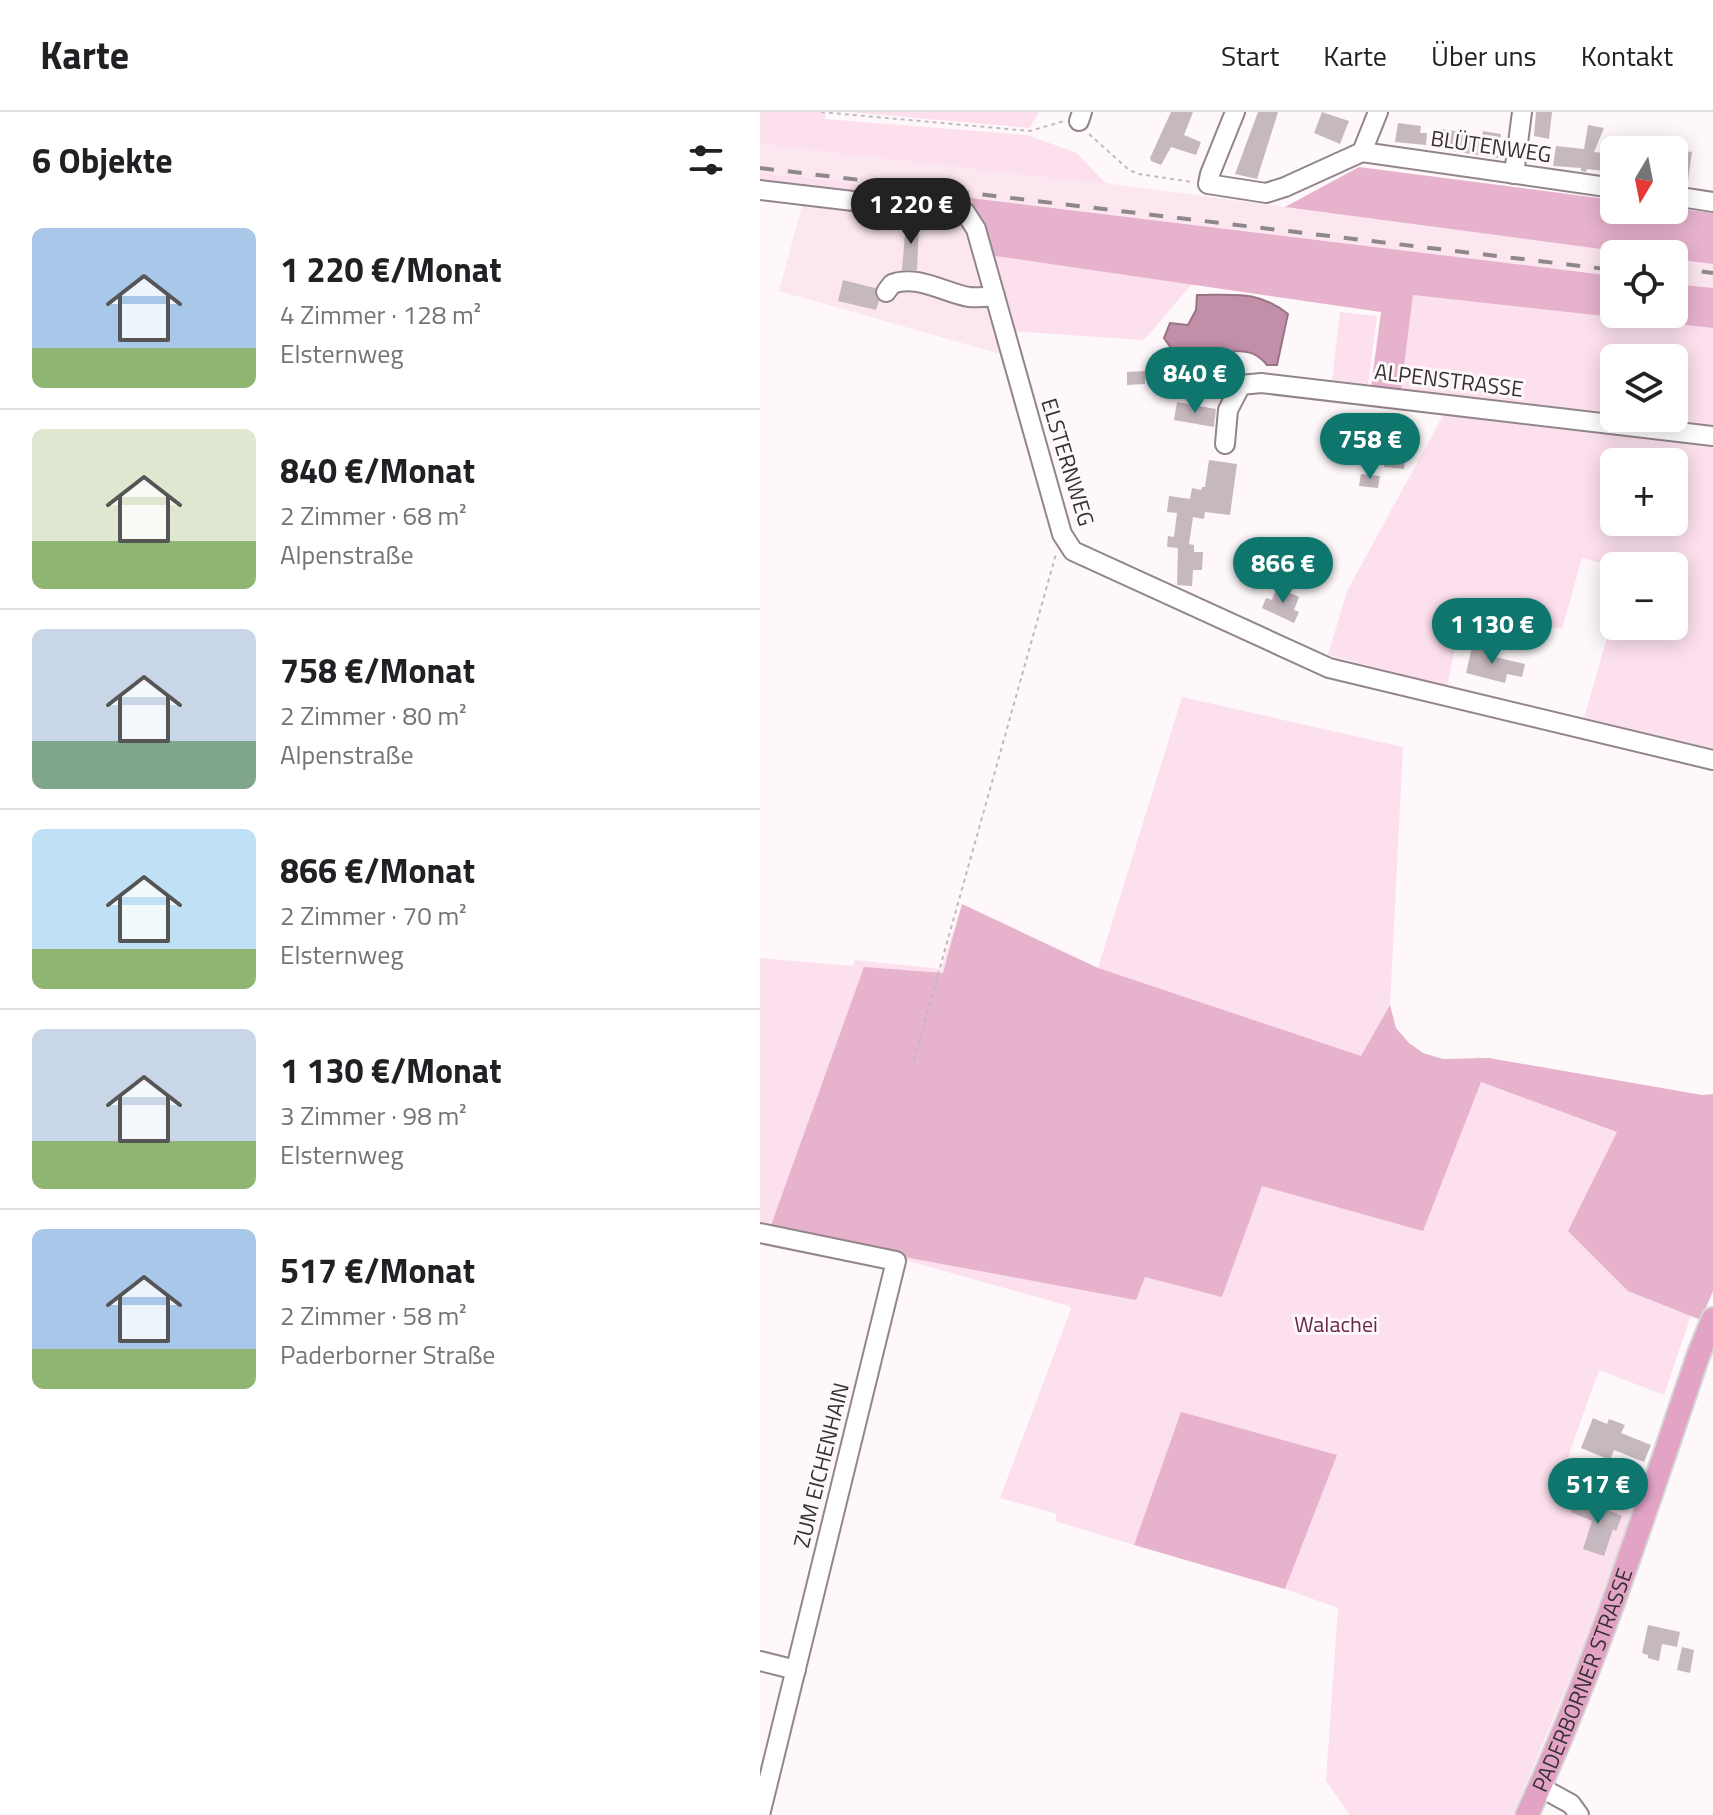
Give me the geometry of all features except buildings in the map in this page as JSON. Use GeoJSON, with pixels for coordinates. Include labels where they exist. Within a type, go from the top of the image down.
{"type":"FeatureCollection","features":[{"type":"Feature","properties":{"kind":"main road","name":"PADERBORNER STRASSE"},"geometry":{"type":"LineString","coordinates":[[1527,1815],[1579,1697],[1612,1609],[1713,1319]]}},
{"type":"Feature","properties":{"kind":"street"},"geometry":{"type":"LineString","coordinates":[[1235,112],[1208,184],[1266,193],[1362,152],[1378,112]]}},
{"type":"Feature","properties":{"kind":"street"},"geometry":{"type":"LineString","coordinates":[[1514,174],[1522,112]]}},
{"type":"Feature","properties":{"kind":"street","name":"BLÜTENWEG"},"geometry":{"type":"LineString","coordinates":[[1362,152],[1600,186]]}},
{"type":"Feature","properties":{"kind":"street","name":"ELSTERNWEG"},"geometry":{"type":"LineString","coordinates":[[760,190],[887,205],[953,207],[965,212],[976,229],[1062,534],[1073,551],[1329,668],[1713,760]]}},
{"type":"Feature","properties":{"kind":"street"},"geometry":{"type":"LineString","coordinates":[[1688,198],[1713,202]]}},
{"type":"Feature","properties":{"kind":"street"},"geometry":{"type":"LineString","coordinates":[[886,292],[892,284],[904,281],[965,296],[995,296]]}},
{"type":"Feature","properties":{"kind":"street","name":"ALPENSTRASSE"},"geometry":{"type":"LineString","coordinates":[[1225,444],[1228,410],[1241,385],[1261,383],[1713,436]]}},
{"type":"Feature","properties":{"kind":"street","name":"ZUM EICHENHAIN"},"geometry":{"type":"LineString","coordinates":[[760,1233],[896,1261],[760,1815]]}},
{"type":"Feature","properties":{"kind":"street"},"geometry":{"type":"LineString","coordinates":[[760,1661],[796,1670]]}},
{"type":"Feature","properties":{"kind":"street"},"geometry":{"type":"LineString","coordinates":[[1540,1787],[1571,1804],[1579,1815]]}},
{"type":"Feature","properties":{"kind":"path"},"geometry":{"type":"LineString","coordinates":[[821,112],[1030,131],[1080,116],[1085,131],[1129,170],[1208,184]]}},
{"type":"Feature","properties":{"kind":"path"},"geometry":{"type":"LineString","coordinates":[[914,1060],[1062,534]]}},
{"type":"Feature","properties":{"kind":"shaded area"},"geometry":{"type":"Polygon","coordinates":[[[760,144],[1097,182],[1600,249],[1600,274],[760,172],[760,144]]]}},
{"type":"Feature","properties":{"kind":"shaded area"},"geometry":{"type":"Polygon","coordinates":[[[1359,167],[1600,198],[1600,224],[1688,224],[1688,210],[1713,213],[1713,264],[1688,261],[1688,240],[1600,240],[1600,249],[1285,207],[1359,167]]]}},
{"type":"Feature","properties":{"kind":"shaded area"},"geometry":{"type":"Polygon","coordinates":[[[971,198],[1600,274],[1600,316],[1413,295],[1401,391],[1371,387],[1381,312],[988,255],[971,198]]]}},
{"type":"Feature","properties":{"kind":"shaded area"},"geometry":{"type":"Polygon","coordinates":[[[803,202],[958,220],[963,224],[1000,354],[779,291],[803,202]]]}},
{"type":"Feature","properties":{"kind":"shaded area"},"geometry":{"type":"Polygon","coordinates":[[[1688,261],[1713,264],[1713,288],[1688,285],[1688,261]]]}},
{"type":"Feature","properties":{"kind":"shaded area"},"geometry":{"type":"Polygon","coordinates":[[[1688,285],[1713,288],[1713,328],[1688,325],[1688,285]]]}},
{"type":"Feature","properties":{"kind":"shaded area"},"geometry":{"type":"Polygon","coordinates":[[[1197,295],[1256,297],[1288,314],[1277,365],[1267,365],[1253,354],[1235,351],[1216,367],[1171,348],[1164,338],[1170,323],[1188,325],[1196,310],[1197,295]]]}},
{"type":"Feature","properties":{"kind":"shaded area"},"geometry":{"type":"Polygon","coordinates":[[[962,904],[1098,968],[1361,1056],[1390,1005],[1396,1028],[1409,1043],[1423,1053],[1443,1059],[1489,1058],[1702,1095],[1713,1094],[1713,1291],[1701,1320],[1628,1291],[1568,1231],[1617,1132],[1481,1082],[1423,1231],[1262,1186],[1222,1297],[1145,1277],[1136,1300],[899,1256],[770,1228],[864,967],[943,973],[962,904]]]}},
{"type":"Feature","properties":{"kind":"shaded area"},"geometry":{"type":"Polygon","coordinates":[[[1181,1412],[1337,1455],[1285,1589],[1134,1545],[1181,1412]]]}},
{"type":"Feature","properties":{"kind":"green space"},"geometry":{"type":"Polygon","coordinates":[[[760,112],[825,112],[825,119],[1027,135],[1077,153],[1106,184],[760,144],[760,112]]]}},
{"type":"Feature","properties":{"kind":"green space"},"geometry":{"type":"Polygon","coordinates":[[[848,112],[1039,112],[1030,128],[848,112]]]}},
{"type":"Feature","properties":{"kind":"green space"},"geometry":{"type":"Polygon","coordinates":[[[760,172],[971,198],[980,227],[966,208],[760,182],[760,172]]]}},
{"type":"Feature","properties":{"kind":"green space"},"geometry":{"type":"Polygon","coordinates":[[[988,255],[1192,284],[1144,340],[1009,331],[988,255]]]}},
{"type":"Feature","properties":{"kind":"green space"},"geometry":{"type":"Polygon","coordinates":[[[1413,295],[1600,316],[1600,328],[1688,328],[1688,325],[1713,328],[1713,429],[1688,426],[1688,344],[1600,344],[1600,415],[1401,391],[1413,295]]]}},
{"type":"Feature","properties":{"kind":"green space"},"geometry":{"type":"Polygon","coordinates":[[[1340,312],[1377,316],[1368,385],[1332,380],[1340,312]]]}},
{"type":"Feature","properties":{"kind":"green space"},"geometry":{"type":"Polygon","coordinates":[[[1446,410],[1600,428],[1600,432],[1630,432],[1713,442],[1713,749],[1584,718],[1606,640],[1688,640],[1688,552],[1600,552],[1600,562],[1582,558],[1562,629],[1464,606],[1447,686],[1328,655],[1347,591],[1446,410]]]}},
{"type":"Feature","properties":{"kind":"green space","name":"Walachei"},"geometry":{"type":"Polygon","coordinates":[[[1182,697],[1403,747],[1390,1005],[1362,1057],[1113,973],[1471,1096],[1476,1056],[1713,1138],[1704,1277],[1664,1395],[1599,1370],[1559,1482],[1633,1511],[1577,1662],[1513,1815],[1350,1815],[1326,1781],[1338,1608],[1285,1589],[1288,1581],[1136,1538],[1134,1545],[1055,1521],[1057,1514],[1000,1498],[1071,1309],[1069,1306],[873,1251],[783,1192],[770,1228],[760,1227],[760,958],[853,966],[855,960],[941,969],[960,910],[1098,968],[1182,697]]]}},
{"type":"Feature","properties":{"kind":"railway"},"geometry":{"type":"LineString","coordinates":[[760,168],[1600,268]]}},
{"type":"Feature","properties":{"kind":"railway"},"geometry":{"type":"LineString","coordinates":[[1688,270],[1713,273]]}}]}
